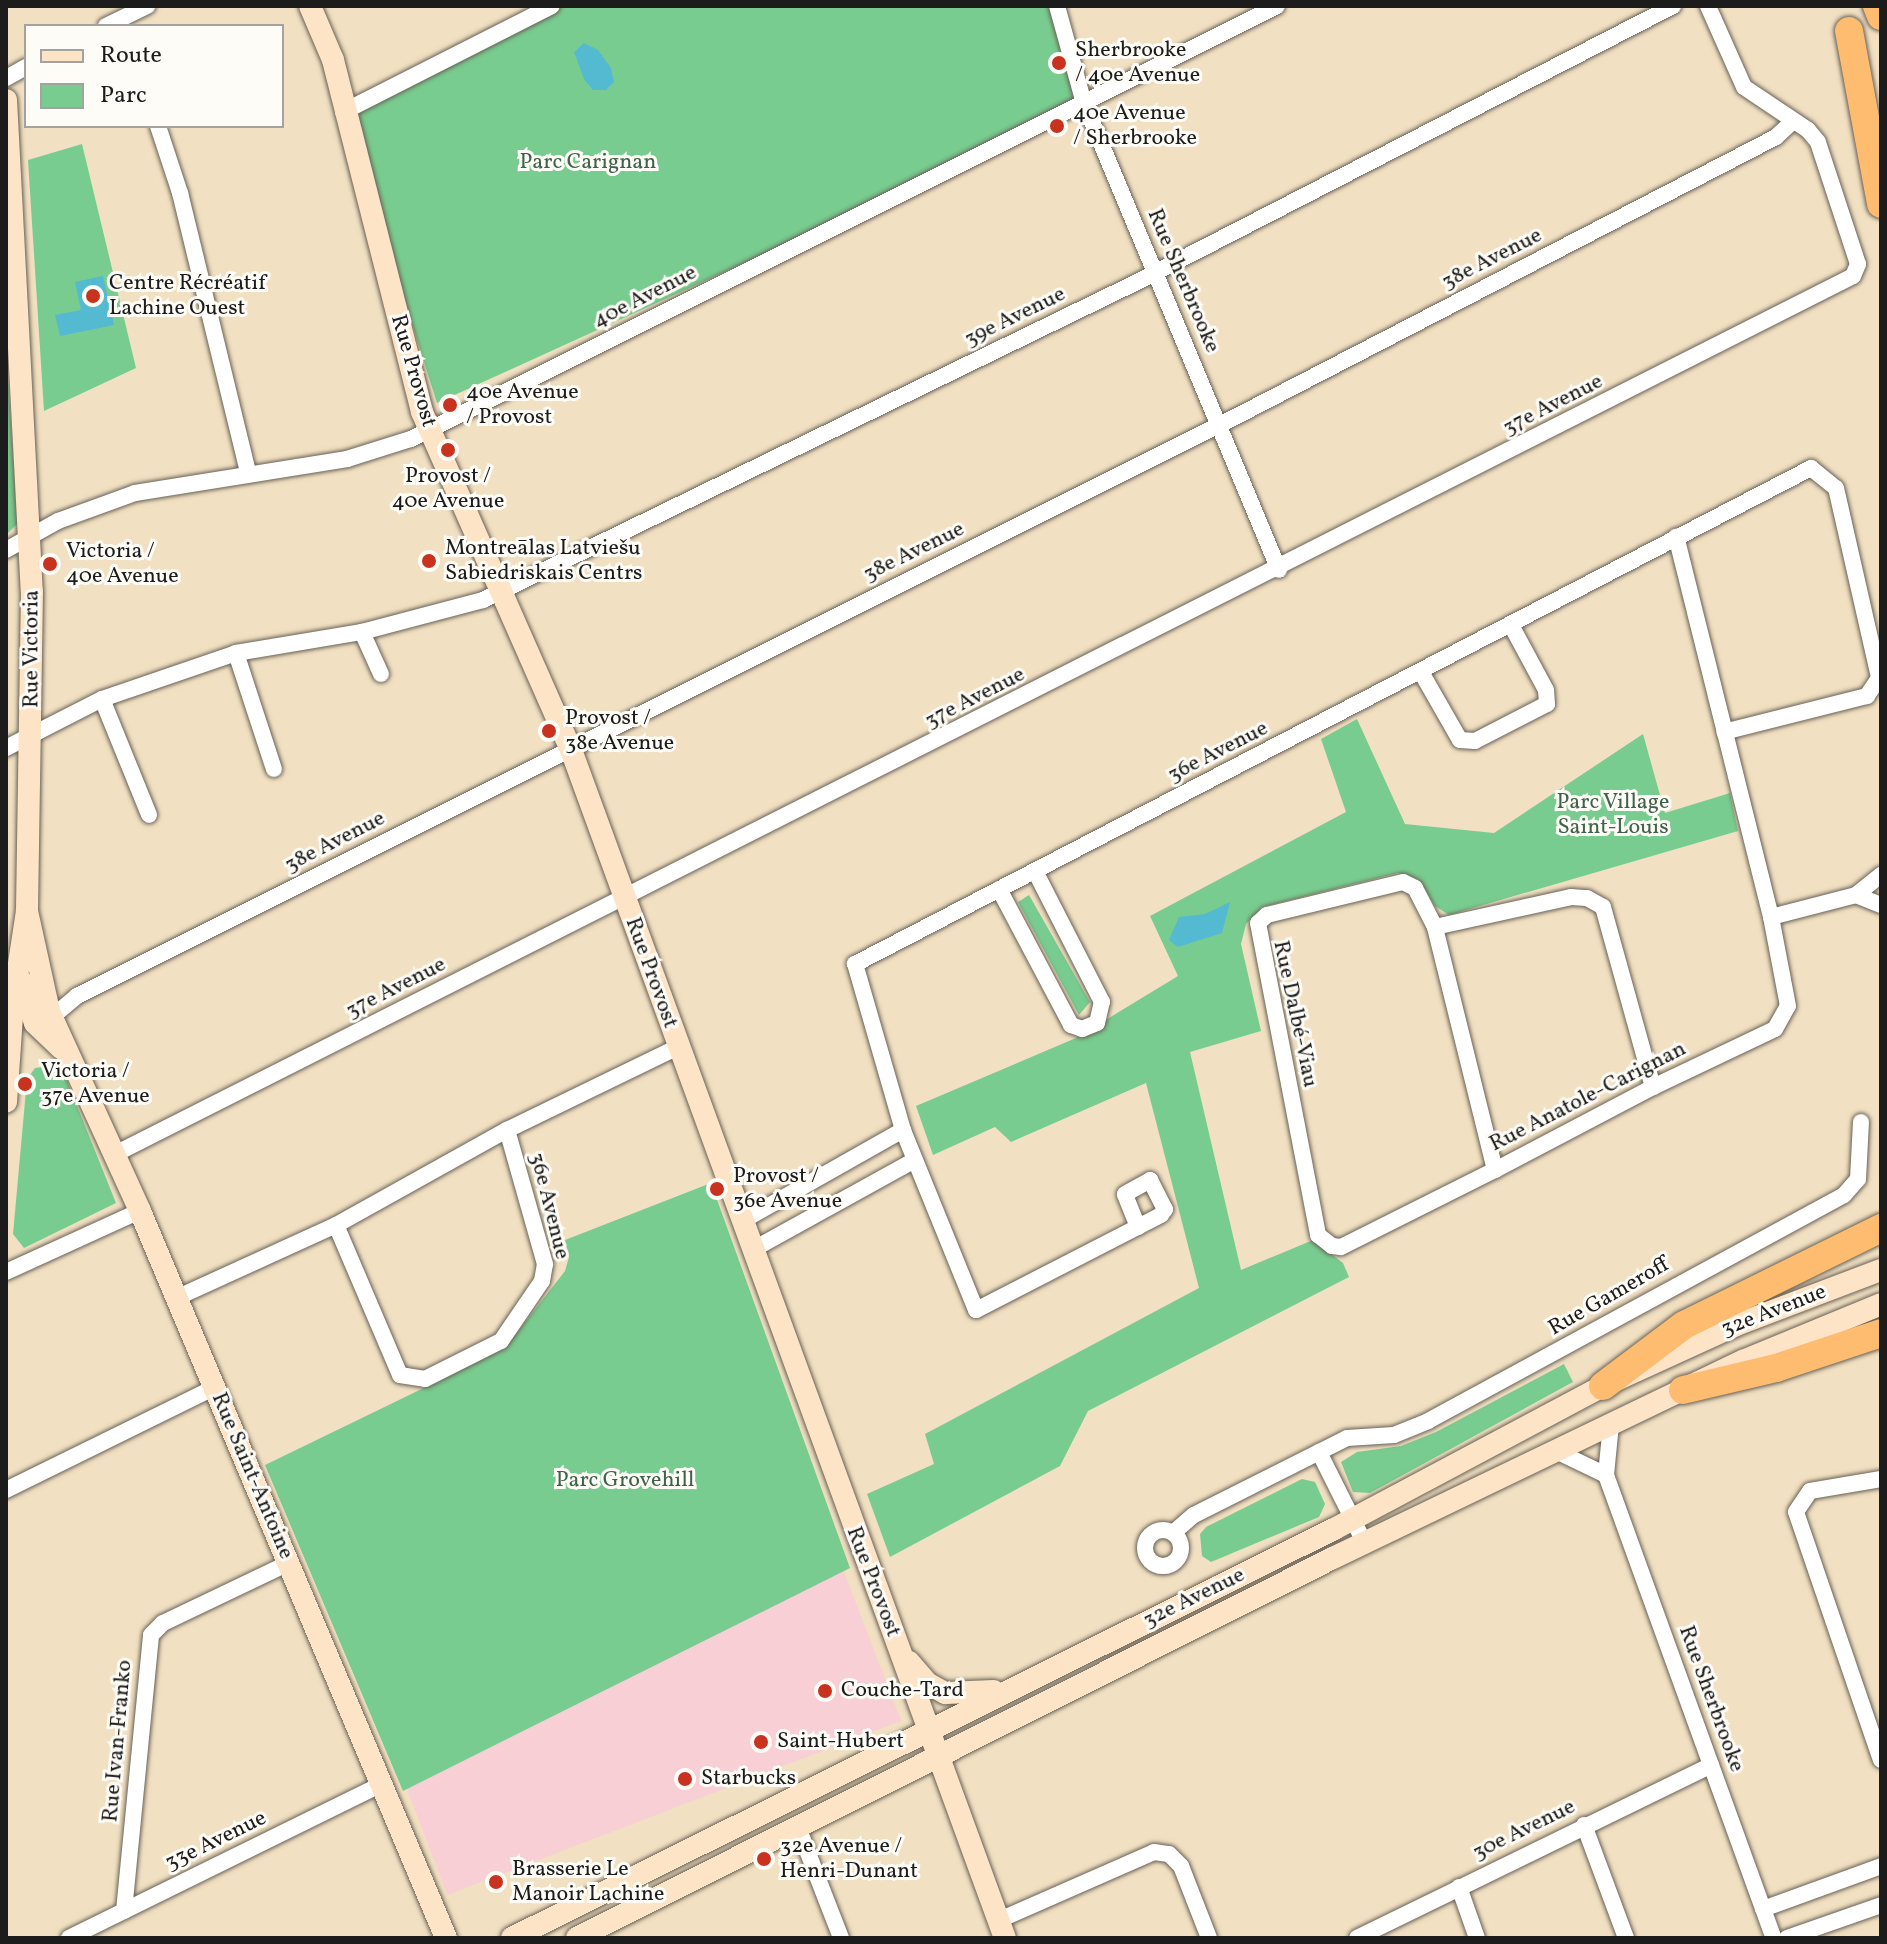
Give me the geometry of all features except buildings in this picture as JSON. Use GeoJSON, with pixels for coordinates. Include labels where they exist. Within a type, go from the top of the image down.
{"type":"FeatureCollection","features":[{"type":"Feature","properties":{"kind":"highway"},"geometry":{"type":"LineString","coordinates":[[1877,6],[1881,16]]}},
{"type":"Feature","properties":{"kind":"highway"},"geometry":{"type":"LineString","coordinates":[[1844,18],[1881,122]]}},
{"type":"Feature","properties":{"kind":"highway"},"geometry":{"type":"LineString","coordinates":[[1844,18],[1881,204]]}},
{"type":"Feature","properties":{"kind":"highway"},"geometry":{"type":"LineString","coordinates":[[1603,1386],[1684,1325],[1737,1296],[1881,1228]]}},
{"type":"Feature","properties":{"kind":"highway"},"geometry":{"type":"LineString","coordinates":[[1737,1296],[1881,1246]]}},
{"type":"Feature","properties":{"kind":"highway"},"geometry":{"type":"LineString","coordinates":[[1683,1390],[1776,1368],[1881,1333]]}},
{"type":"Feature","properties":{"kind":"main road","name":"Rue Provost"},"geometry":{"type":"LineString","coordinates":[[310,6],[333,60],[343,112],[429,430],[570,747],[1001,1930]]}},
{"type":"Feature","properties":{"kind":"main road","name":"Rue Victoria"},"geometry":{"type":"LineString","coordinates":[[6,100],[12,320],[32,536],[32,734],[27,911],[8,1048],[6,1102]]}},
{"type":"Feature","properties":{"kind":"main road","name":"Rue Victoria"},"geometry":{"type":"LineString","coordinates":[[27,911],[45,1022]]}},
{"type":"Feature","properties":{"kind":"main road"},"geometry":{"type":"LineString","coordinates":[[8,1048],[45,1022],[20,976]]}},
{"type":"Feature","properties":{"kind":"main road","name":"Rue Saint-Antoine"},"geometry":{"type":"LineString","coordinates":[[45,1022],[72,1058],[140,1211],[446,1938]]}},
{"type":"Feature","properties":{"kind":"main road","name":"32e Avenue"},"geometry":{"type":"LineString","coordinates":[[512,1938],[1353,1519],[1603,1386],[1728,1328],[1881,1270]]}},
{"type":"Feature","properties":{"kind":"main road","name":"32e Avenue"},"geometry":{"type":"LineString","coordinates":[[577,1938],[1611,1424],[1881,1304]]}},
{"type":"Feature","properties":{"kind":"main road"},"geometry":{"type":"LineString","coordinates":[[898,1648],[938,1690],[954,1695],[1008,1690]]}},
{"type":"Feature","properties":{"kind":"street"},"geometry":{"type":"LineString","coordinates":[[123,22],[147,6]]}},
{"type":"Feature","properties":{"kind":"street"},"geometry":{"type":"LineString","coordinates":[[343,112],[552,6]]}},
{"type":"Feature","properties":{"kind":"street","name":"Rue Sherbrooke"},"geometry":{"type":"LineString","coordinates":[[1057,6],[1083,100],[1279,570]]}},
{"type":"Feature","properties":{"kind":"street","name":"40e Avenue"},"geometry":{"type":"LineString","coordinates":[[6,550],[135,493],[358,457],[429,430],[1083,100],[1277,6]]}},
{"type":"Feature","properties":{"kind":"street","name":"39e Avenue"},"geometry":{"type":"LineString","coordinates":[[6,748],[102,699],[236,653],[362,632],[501,592],[1155,273],[1673,6]]}},
{"type":"Feature","properties":{"kind":"street"},"geometry":{"type":"LineString","coordinates":[[1708,6],[1744,87],[1793,121]]}},
{"type":"Feature","properties":{"kind":"street"},"geometry":{"type":"LineString","coordinates":[[6,78],[24,68]]}},
{"type":"Feature","properties":{"kind":"street","name":"37e Avenue"},"geometry":{"type":"LineString","coordinates":[[115,1154],[1279,570],[1853,276],[1858,264],[1820,147],[1808,130],[1793,121]]}},
{"type":"Feature","properties":{"kind":"street","name":"38e Avenue"},"geometry":{"type":"LineString","coordinates":[[45,1022],[77,996],[1220,424],[1762,145],[1793,121]]}},
{"type":"Feature","properties":{"kind":"street"},"geometry":{"type":"LineString","coordinates":[[159,128],[180,193],[248,473]]}},
{"type":"Feature","properties":{"kind":"street","name":"36e Avenue"},"geometry":{"type":"LineString","coordinates":[[1138,1227],[976,1310],[903,1130],[855,964],[1811,468],[1836,488],[1879,678],[1867,696],[1724,732]]}},
{"type":"Feature","properties":{"kind":"street","name":"Rue Anatole-Carignan"},"geometry":{"type":"LineString","coordinates":[[1318,1235],[1341,1247],[1653,1087],[1775,1029],[1784,1017],[1788,1006],[1771,917],[1676,537]]}},
{"type":"Feature","properties":{"kind":"street"},"geometry":{"type":"LineString","coordinates":[[1421,672],[1460,740],[1475,741],[1547,704],[1546,690],[1511,625]]}},
{"type":"Feature","properties":{"kind":"street"},"geometry":{"type":"LineString","coordinates":[[362,632],[381,674]]}},
{"type":"Feature","properties":{"kind":"street"},"geometry":{"type":"LineString","coordinates":[[236,653],[274,769]]}},
{"type":"Feature","properties":{"kind":"street"},"geometry":{"type":"LineString","coordinates":[[102,699],[149,815]]}},
{"type":"Feature","properties":{"kind":"street"},"geometry":{"type":"LineString","coordinates":[[999,889],[1071,1025],[1082,1029],[1097,1023],[1102,1002],[1035,871]]}},
{"type":"Feature","properties":{"kind":"street"},"geometry":{"type":"LineString","coordinates":[[1771,917],[1856,895],[1881,875]]}},
{"type":"Feature","properties":{"kind":"street","name":"Rue Dalbé-Viau"},"geometry":{"type":"LineString","coordinates":[[1318,1235],[1258,923],[1267,915],[1403,882],[1415,888],[1435,927],[1495,1170]]}},
{"type":"Feature","properties":{"kind":"street"},"geometry":{"type":"LineString","coordinates":[[1856,895],[1881,905]]}},
{"type":"Feature","properties":{"kind":"street"},"geometry":{"type":"LineString","coordinates":[[1435,927],[1571,897],[1587,898],[1603,907],[1653,1087]]}},
{"type":"Feature","properties":{"kind":"street","name":"36e Avenue"},"geometry":{"type":"LineString","coordinates":[[176,1298],[336,1225],[507,1130],[678,1047]]}},
{"type":"Feature","properties":{"kind":"street","name":"Rue Gameroff"},"geometry":{"type":"LineString","coordinates":[[1173,1533],[1194,1515],[1347,1438],[1394,1435],[1428,1421],[1844,1195],[1858,1179],[1861,1122]]}},
{"type":"Feature","properties":{"kind":"street","name":"36e Avenue"},"geometry":{"type":"LineString","coordinates":[[336,1225],[400,1375],[425,1379],[501,1341],[542,1281],[545,1264],[507,1130]]}},
{"type":"Feature","properties":{"kind":"street"},"geometry":{"type":"LineString","coordinates":[[742,1221],[903,1130]]}},
{"type":"Feature","properties":{"kind":"street"},"geometry":{"type":"LineString","coordinates":[[752,1250],[915,1160]]}},
{"type":"Feature","properties":{"kind":"street"},"geometry":{"type":"LineString","coordinates":[[6,1272],[140,1211]]}},
{"type":"Feature","properties":{"kind":"street"},"geometry":{"type":"LineString","coordinates":[[6,1490],[215,1387]]}},
{"type":"Feature","properties":{"kind":"street","name":"Rue Sherbrooke"},"geometry":{"type":"LineString","coordinates":[[1611,1424],[1606,1475],[1774,1938]]}},
{"type":"Feature","properties":{"kind":"street"},"geometry":{"type":"LineString","coordinates":[[1556,1451],[1606,1475]]}},
{"type":"Feature","properties":{"kind":"street"},"geometry":{"type":"LineString","coordinates":[[1319,1452],[1365,1544]]}},
{"type":"Feature","properties":{"kind":"street"},"geometry":{"type":"LineString","coordinates":[[1881,1479],[1810,1491],[1796,1512],[1881,1760]]}},
{"type":"Feature","properties":{"kind":"street","name":"Rue Ivan-Franko"},"geometry":{"type":"LineString","coordinates":[[124,1911],[151,1635],[163,1623],[289,1563]]}},
{"type":"Feature","properties":{"kind":"street","name":"30e Avenue"},"geometry":{"type":"LineString","coordinates":[[1357,1938],[1711,1765]]}},
{"type":"Feature","properties":{"kind":"street","name":"33e Avenue"},"geometry":{"type":"LineString","coordinates":[[69,1938],[382,1784]]}},
{"type":"Feature","properties":{"kind":"street"},"geometry":{"type":"LineString","coordinates":[[1584,1825],[1626,1938]]}},
{"type":"Feature","properties":{"kind":"street"},"geometry":{"type":"LineString","coordinates":[[798,1827],[841,1938]]}},
{"type":"Feature","properties":{"kind":"street"},"geometry":{"type":"LineString","coordinates":[[1001,1930],[1154,1852],[1169,1854],[1181,1866],[1209,1938]]}},
{"type":"Feature","properties":{"kind":"street"},"geometry":{"type":"LineString","coordinates":[[1763,1909],[1881,1866]]}},
{"type":"Feature","properties":{"kind":"street"},"geometry":{"type":"LineString","coordinates":[[1459,1887],[1477,1938]]}},
{"type":"Feature","properties":{"kind":"street"},"geometry":{"type":"LineString","coordinates":[[1787,1938],[1881,1905]]}},
{"type":"Feature","properties":{"kind":"shaded area"},"geometry":{"type":"Polygon","coordinates":[[[841,1564],[901,1721],[447,1895],[387,1738],[841,1564]]]}},
{"type":"Feature","properties":{"kind":"green space","name":"Parc Carignan"},"geometry":{"type":"Polygon","coordinates":[[[555,6],[1057,6],[1082,109],[437,403],[346,113],[555,6]]]}},
{"type":"Feature","properties":{"kind":"green space"},"geometry":{"type":"Polygon","coordinates":[[[82,144],[136,368],[44,411],[28,160],[82,144]]]}},
{"type":"Feature","properties":{"kind":"green space"},"geometry":{"type":"Polygon","coordinates":[[[6,344],[17,524],[6,535],[6,344]]]}},
{"type":"Feature","properties":{"kind":"green space","name":"Parc Village Saint-Louis"},"geometry":{"type":"Polygon","coordinates":[[[1357,719],[1405,824],[1494,833],[1643,734],[1665,813],[1730,793],[1738,831],[1449,915],[1435,906],[1418,879],[1398,873],[1262,907],[1246,924],[1241,944],[1261,1031],[1190,1052],[1241,1270],[1313,1240],[1343,1263],[1349,1277],[1088,1411],[1060,1466],[890,1557],[867,1494],[934,1464],[925,1434],[1199,1288],[1146,1083],[1011,1142],[995,1127],[933,1155],[916,1106],[1076,1038],[1178,976],[1150,916],[1346,812],[1321,739],[1357,719]]]}},
{"type":"Feature","properties":{"kind":"green space"},"geometry":{"type":"Polygon","coordinates":[[[1029,895],[1090,1002],[1079,1015],[1018,902],[1029,895]]]}},
{"type":"Feature","properties":{"kind":"green space"},"geometry":{"type":"Polygon","coordinates":[[[52,1066],[65,1076],[116,1203],[24,1248],[13,1234],[27,1079],[35,1068],[52,1066]]]}},
{"type":"Feature","properties":{"kind":"green space","name":"Parc Grovehill"},"geometry":{"type":"Polygon","coordinates":[[[711,1183],[850,1568],[403,1791],[265,1465],[504,1349],[565,1271],[569,1257],[565,1240],[711,1183]]]}},
{"type":"Feature","properties":{"kind":"green space"},"geometry":{"type":"Polygon","coordinates":[[[1564,1364],[1573,1382],[1370,1493],[1353,1492],[1341,1462],[1357,1452],[1401,1446],[1436,1432],[1564,1364]]]}},
{"type":"Feature","properties":{"kind":"green space"},"geometry":{"type":"Polygon","coordinates":[[[1302,1479],[1315,1482],[1325,1504],[1319,1517],[1211,1562],[1202,1556],[1200,1534],[1206,1527],[1302,1479]]]}},
{"type":"Feature","properties":{"kind":"water"},"geometry":{"type":"Polygon","coordinates":[[[584,43],[598,50],[611,68],[614,82],[606,90],[593,90],[584,79],[574,52],[584,43]]]}},
{"type":"Feature","properties":{"kind":"water","name":"Centre Récréatif Lachine Ouest"},"geometry":{"type":"Polygon","coordinates":[[[103,276],[114,325],[60,336],[55,315],[81,310],[75,282],[103,276]]]}},
{"type":"Feature","properties":{"kind":"water"},"geometry":{"type":"Polygon","coordinates":[[[1230,902],[1222,933],[1178,947],[1169,940],[1179,917],[1205,914],[1230,902]]]}},
{"type":"Feature","properties":{"kind":"place","name":"Sherbrooke / 40e Avenue"},"geometry":{"type":"Point","coordinates":[1059,63]}},
{"type":"Feature","properties":{"kind":"place","name":"40e Avenue / Sherbrooke"},"geometry":{"type":"Point","coordinates":[1057,126]}},
{"type":"Feature","properties":{"kind":"place","name":"Centre Récréatif Lachine Ouest"},"geometry":{"type":"Point","coordinates":[93,296]}},
{"type":"Feature","properties":{"kind":"place","name":"40e Avenue / Provost"},"geometry":{"type":"Point","coordinates":[450,405]}},
{"type":"Feature","properties":{"kind":"place","name":"Provost / 40e Avenue"},"geometry":{"type":"Point","coordinates":[448,450]}},
{"type":"Feature","properties":{"kind":"place","name":"Montreālas Latviešu Sabiedriskais Centrs"},"geometry":{"type":"Point","coordinates":[429,561]}},
{"type":"Feature","properties":{"kind":"place","name":"Victoria / 40e Avenue"},"geometry":{"type":"Point","coordinates":[50,564]}},
{"type":"Feature","properties":{"kind":"place","name":"Provost / 38e Avenue"},"geometry":{"type":"Point","coordinates":[549,731]}},
{"type":"Feature","properties":{"kind":"place","name":"Victoria / 37e Avenue"},"geometry":{"type":"Point","coordinates":[25,1084]}},
{"type":"Feature","properties":{"kind":"place","name":"Provost / 36e Avenue"},"geometry":{"type":"Point","coordinates":[717,1189]}},
{"type":"Feature","properties":{"kind":"place","name":"Couche-Tard"},"geometry":{"type":"Point","coordinates":[825,1691]}},
{"type":"Feature","properties":{"kind":"place","name":"Saint-Hubert"},"geometry":{"type":"Point","coordinates":[761,1742]}},
{"type":"Feature","properties":{"kind":"place","name":"Starbucks"},"geometry":{"type":"Point","coordinates":[685,1779]}},
{"type":"Feature","properties":{"kind":"place","name":"32e Avenue / Henri-Dunant"},"geometry":{"type":"Point","coordinates":[764,1859]}},
{"type":"Feature","properties":{"kind":"place","name":"Brasserie Le Manoir Lachine"},"geometry":{"type":"Point","coordinates":[496,1882]}}]}
